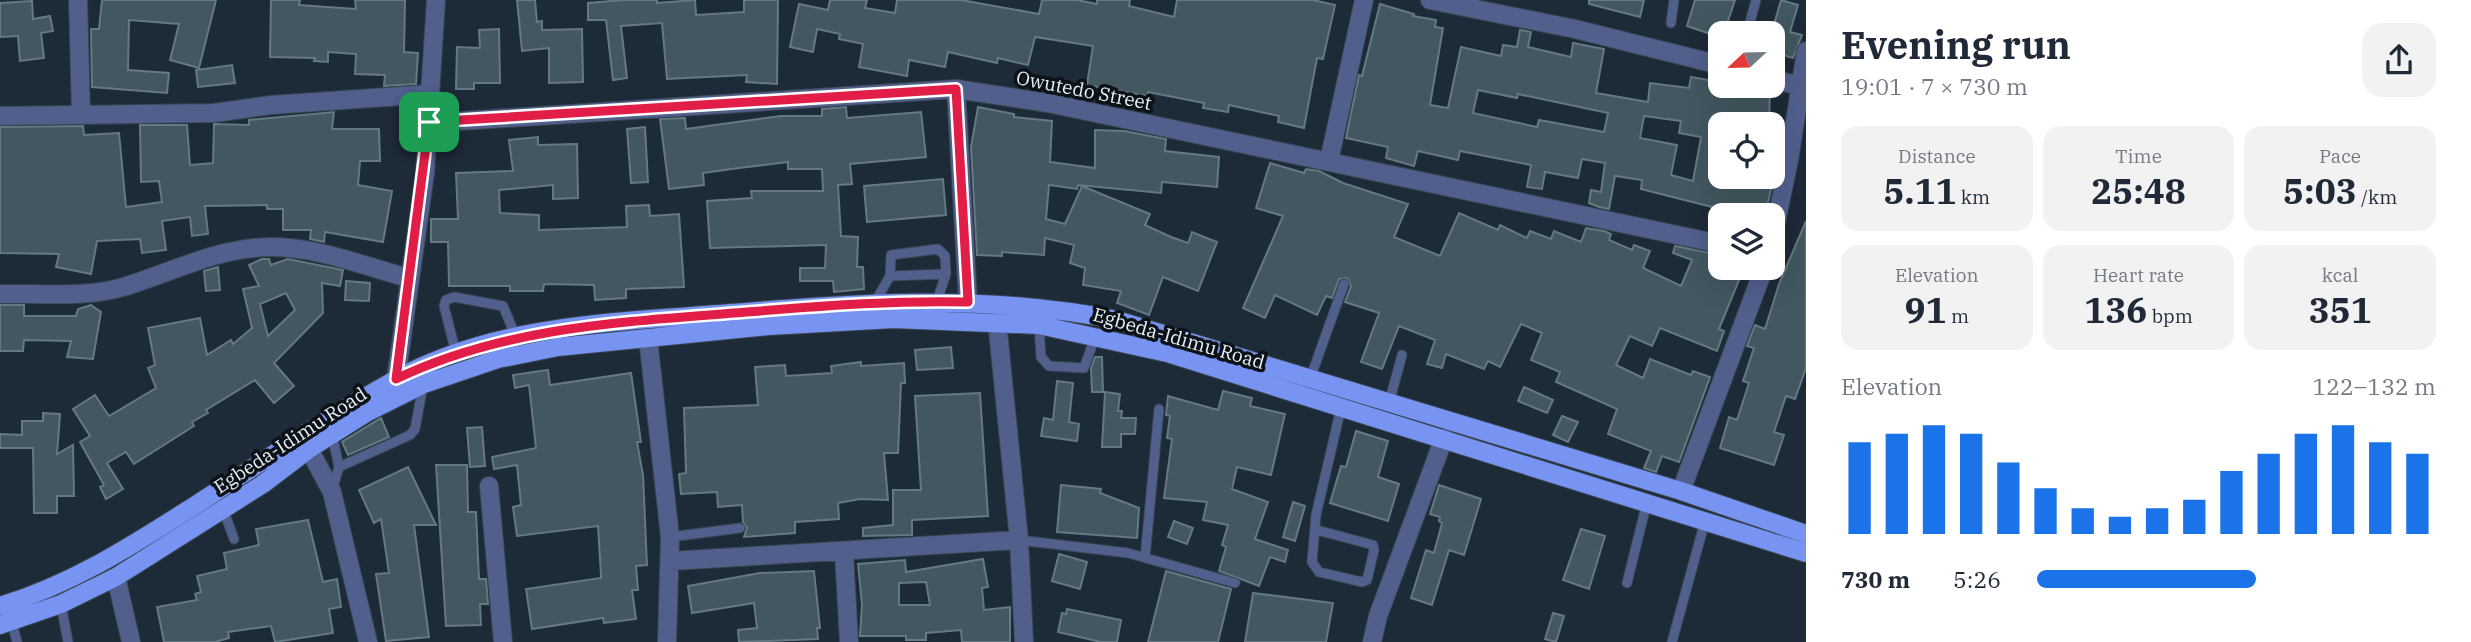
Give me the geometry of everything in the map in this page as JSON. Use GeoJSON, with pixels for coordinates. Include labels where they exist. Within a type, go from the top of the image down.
{"type":"FeatureCollection","features":[{"type":"Feature","properties":{"kind":"main road","name":"Egbeda-Idimu Road"},"geometry":{"type":"LineString","coordinates":[[6,624],[61,604],[116,577],[223,509],[305,432],[396,379],[456,353],[516,337],[617,322],[875,302],[968,302],[1064,310],[1117,320],[1681,491],[1806,534]]}},
{"type":"Feature","properties":{"kind":"main road","name":"Egbeda-Idimu Road"},"geometry":{"type":"LineString","coordinates":[[0,606],[31,597],[110,561],[424,384],[498,359],[558,347],[859,320],[997,321],[1096,335],[1167,353],[1444,438],[1806,553]]}},
{"type":"Feature","properties":{"kind":"street"},"geometry":{"type":"LineString","coordinates":[[78,0],[81,114]]}},
{"type":"Feature","properties":{"kind":"street"},"geometry":{"type":"LineString","coordinates":[[396,379],[429,122],[436,0]]}},
{"type":"Feature","properties":{"kind":"street"},"geometry":{"type":"LineString","coordinates":[[1329,161],[1364,0]]}},
{"type":"Feature","properties":{"kind":"street"},"geometry":{"type":"LineString","coordinates":[[1430,0],[1575,29],[1708,62]]}},
{"type":"Feature","properties":{"kind":"street"},"geometry":{"type":"LineString","coordinates":[[1780,203],[1806,51]]}},
{"type":"Feature","properties":{"kind":"street"},"geometry":{"type":"LineString","coordinates":[[1785,82],[1799,86]]}},
{"type":"Feature","properties":{"kind":"street"},"geometry":{"type":"LineString","coordinates":[[956,89],[968,302]]}},
{"type":"Feature","properties":{"kind":"street","name":"Owutedo Street"},"geometry":{"type":"LineString","coordinates":[[429,122],[956,89],[1048,103],[1708,241]]}},
{"type":"Feature","properties":{"kind":"street"},"geometry":{"type":"LineString","coordinates":[[0,116],[214,113],[271,105],[431,94]]}},
{"type":"Feature","properties":{"kind":"street"},"geometry":{"type":"LineString","coordinates":[[1789,160],[1806,168]]}},
{"type":"Feature","properties":{"kind":"street"},"geometry":{"type":"LineString","coordinates":[[0,294],[121,288],[227,251],[273,247],[328,256],[408,278]]}},
{"type":"Feature","properties":{"kind":"street"},"geometry":{"type":"LineString","coordinates":[[1681,491],[1760,280]]}},
{"type":"Feature","properties":{"kind":"street"},"geometry":{"type":"LineString","coordinates":[[997,321],[1019,540],[1024,642]]}},
{"type":"Feature","properties":{"kind":"street"},"geometry":{"type":"LineString","coordinates":[[648,338],[670,537],[671,561],[662,642]]}},
{"type":"Feature","properties":{"kind":"street"},"geometry":{"type":"LineString","coordinates":[[1372,642],[1378,616],[1444,438]]}},
{"type":"Feature","properties":{"kind":"street"},"geometry":{"type":"LineString","coordinates":[[309,449],[332,492],[368,642]]}},
{"type":"Feature","properties":{"kind":"street"},"geometry":{"type":"LineString","coordinates":[[489,486],[503,642]]}},
{"type":"Feature","properties":{"kind":"street"},"geometry":{"type":"LineString","coordinates":[[671,561],[844,553],[1019,540]]}},
{"type":"Feature","properties":{"kind":"street"},"geometry":{"type":"LineString","coordinates":[[844,553],[849,642]]}},
{"type":"Feature","properties":{"kind":"street"},"geometry":{"type":"LineString","coordinates":[[116,577],[131,642]]}},
{"type":"Feature","properties":{"kind":"lane"},"geometry":{"type":"LineString","coordinates":[[1671,23],[1674,0]]}},
{"type":"Feature","properties":{"kind":"lane"},"geometry":{"type":"LineString","coordinates":[[1750,21],[1756,0]]}},
{"type":"Feature","properties":{"kind":"lane"},"geometry":{"type":"LineString","coordinates":[[875,302],[890,276],[890,259],[895,253],[938,249],[945,256],[946,274],[937,301]]}},
{"type":"Feature","properties":{"kind":"lane"},"geometry":{"type":"LineString","coordinates":[[890,276],[946,274]]}},
{"type":"Feature","properties":{"kind":"lane"},"geometry":{"type":"LineString","coordinates":[[1310,379],[1344,284]]}},
{"type":"Feature","properties":{"kind":"lane"},"geometry":{"type":"LineString","coordinates":[[456,353],[444,306],[446,300],[454,297],[503,306],[516,337]]}},
{"type":"Feature","properties":{"kind":"lane"},"geometry":{"type":"LineString","coordinates":[[1039,325],[1041,357],[1049,366],[1084,368],[1096,335]]}},
{"type":"Feature","properties":{"kind":"lane"},"geometry":{"type":"LineString","coordinates":[[1389,402],[1402,355]]}},
{"type":"Feature","properties":{"kind":"lane"},"geometry":{"type":"LineString","coordinates":[[339,467],[411,435],[415,429],[424,384]]}},
{"type":"Feature","properties":{"kind":"lane"},"geometry":{"type":"LineString","coordinates":[[1317,530],[1373,545],[1367,580],[1362,582],[1315,569],[1312,562],[1317,530],[1316,515],[1341,408]]}},
{"type":"Feature","properties":{"kind":"lane"},"geometry":{"type":"LineString","coordinates":[[1145,558],[1159,410]]}},
{"type":"Feature","properties":{"kind":"lane"},"geometry":{"type":"LineString","coordinates":[[332,434],[339,467],[332,492]]}},
{"type":"Feature","properties":{"kind":"lane"},"geometry":{"type":"LineString","coordinates":[[1627,583],[1647,502]]}},
{"type":"Feature","properties":{"kind":"lane"},"geometry":{"type":"LineString","coordinates":[[223,509],[234,539]]}},
{"type":"Feature","properties":{"kind":"lane"},"geometry":{"type":"LineString","coordinates":[[1672,642],[1705,521]]}},
{"type":"Feature","properties":{"kind":"lane"},"geometry":{"type":"LineString","coordinates":[[670,537],[740,528]]}},
{"type":"Feature","properties":{"kind":"lane"},"geometry":{"type":"LineString","coordinates":[[1019,540],[1145,558],[1235,583]]}},
{"type":"Feature","properties":{"kind":"lane"},"geometry":{"type":"LineString","coordinates":[[61,604],[68,642]]}},
{"type":"Feature","properties":{"kind":"lane"},"geometry":{"type":"LineString","coordinates":[[6,624],[17,642]]}},
{"type":"Feature","properties":{"kind":"building"},"geometry":{"type":"Polygon","coordinates":[[[102,0],[216,0],[199,68],[170,60],[179,24],[129,20],[128,70],[169,73],[167,93],[92,87],[91,29],[99,29],[102,0]]]}},
{"type":"Feature","properties":{"kind":"building"},"geometry":{"type":"Polygon","coordinates":[[[271,0],[300,0],[299,5],[356,9],[355,0],[405,0],[404,52],[418,53],[416,84],[384,86],[385,75],[355,74],[356,54],[328,52],[328,62],[314,61],[315,58],[270,57],[271,0]]]}},
{"type":"Feature","properties":{"kind":"building"},"geometry":{"type":"Polygon","coordinates":[[[517,0],[535,0],[537,22],[542,21],[542,30],[582,29],[583,82],[549,83],[549,48],[522,51],[517,0]]]}},
{"type":"Feature","properties":{"kind":"building"},"geometry":{"type":"Polygon","coordinates":[[[657,0],[657,3],[695,0],[696,15],[744,12],[744,0],[778,0],[777,84],[746,82],[747,75],[667,79],[662,23],[621,26],[627,78],[613,80],[606,20],[588,20],[588,3],[657,0]]]}},
{"type":"Feature","properties":{"kind":"building"},"geometry":{"type":"Polygon","coordinates":[[[830,0],[867,0],[865,8],[895,13],[897,0],[961,0],[1039,14],[1042,0],[1077,0],[1097,4],[1097,0],[1130,0],[1129,6],[1174,17],[1177,0],[1313,0],[1335,5],[1323,59],[1317,58],[1304,128],[1278,122],[1279,116],[1229,105],[1228,112],[1203,108],[1204,103],[1148,92],[1148,96],[1087,85],[1093,46],[1035,37],[1028,65],[998,58],[997,63],[948,52],[945,67],[909,60],[907,76],[859,67],[863,44],[839,39],[840,34],[817,29],[813,52],[790,47],[799,4],[828,10],[830,0]]]}},
{"type":"Feature","properties":{"kind":"building"},"geometry":{"type":"Polygon","coordinates":[[[1589,0],[1644,0],[1640,17],[1589,4],[1589,0]]]}},
{"type":"Feature","properties":{"kind":"building"},"geometry":{"type":"Polygon","coordinates":[[[1695,0],[1735,0],[1728,21],[1708,21],[1708,33],[1687,26],[1695,0]]]}},
{"type":"Feature","properties":{"kind":"building"},"geometry":{"type":"Polygon","coordinates":[[[1781,0],[1798,5],[1790,32],[1802,35],[1793,58],[1785,56],[1785,21],[1775,21],[1781,0]]]}},
{"type":"Feature","properties":{"kind":"building"},"geometry":{"type":"Polygon","coordinates":[[[32,1],[33,19],[50,16],[53,31],[41,33],[44,58],[20,61],[18,36],[0,37],[0,3],[32,1]]]}},
{"type":"Feature","properties":{"kind":"building"},"geometry":{"type":"Polygon","coordinates":[[[1380,4],[1414,14],[1413,16],[1436,20],[1435,27],[1443,28],[1430,105],[1448,108],[1461,47],[1501,56],[1503,45],[1517,47],[1520,30],[1531,32],[1528,47],[1571,57],[1573,43],[1604,49],[1596,93],[1648,102],[1650,83],[1689,88],[1691,77],[1708,80],[1708,98],[1770,98],[1769,112],[1708,112],[1708,189],[1771,189],[1768,203],[1708,203],[1708,206],[1641,189],[1642,180],[1615,176],[1609,209],[1589,203],[1591,190],[1601,192],[1605,163],[1582,159],[1578,178],[1545,172],[1542,189],[1527,187],[1531,165],[1460,151],[1458,160],[1418,151],[1414,166],[1386,158],[1388,147],[1346,138],[1359,75],[1362,76],[1380,4]],[[1478,90],[1473,113],[1537,127],[1539,120],[1604,132],[1608,113],[1518,94],[1517,98],[1478,90]],[[1644,116],[1640,138],[1677,145],[1671,175],[1693,181],[1701,137],[1679,133],[1681,121],[1644,116]]]}},
{"type":"Feature","properties":{"kind":"building"},"geometry":{"type":"Polygon","coordinates":[[[499,29],[500,83],[474,83],[474,89],[456,89],[457,47],[480,48],[479,30],[499,29]]]}},
{"type":"Feature","properties":{"kind":"building"},"geometry":{"type":"Polygon","coordinates":[[[232,65],[235,83],[198,87],[196,70],[232,65]]]}},
{"type":"Feature","properties":{"kind":"building"},"geometry":{"type":"Polygon","coordinates":[[[846,107],[847,118],[921,112],[926,157],[850,164],[852,184],[838,185],[841,236],[858,237],[857,267],[863,267],[864,289],[834,292],[833,281],[800,281],[800,268],[825,268],[826,245],[710,248],[707,201],[752,198],[751,191],[823,191],[822,169],[788,169],[788,162],[739,168],[703,173],[704,185],[669,189],[660,119],[685,118],[686,129],[781,116],[822,116],[822,109],[846,107]]]}},
{"type":"Feature","properties":{"kind":"building"},"geometry":{"type":"Polygon","coordinates":[[[978,107],[1014,114],[1014,117],[1052,121],[1050,162],[1095,168],[1095,130],[1124,131],[1166,139],[1165,151],[1219,157],[1217,187],[1162,182],[1161,193],[1078,185],[1077,189],[1049,185],[1046,219],[1065,224],[1082,186],[1150,214],[1145,225],[1171,237],[1188,243],[1192,232],[1217,242],[1198,291],[1163,277],[1149,315],[1117,303],[1121,291],[1083,285],[1085,268],[1070,263],[1074,245],[1045,238],[1044,255],[1002,252],[1002,256],[977,255],[971,147],[978,107]]]}},
{"type":"Feature","properties":{"kind":"building"},"geometry":{"type":"Polygon","coordinates":[[[334,112],[332,129],[379,129],[380,161],[360,161],[358,185],[392,191],[383,242],[325,232],[324,242],[310,239],[311,230],[283,230],[283,209],[267,209],[267,205],[205,206],[208,234],[192,236],[190,217],[162,221],[166,250],[142,253],[140,239],[97,241],[91,274],[56,267],[59,254],[0,253],[0,127],[83,126],[84,135],[119,133],[126,207],[162,202],[159,181],[141,182],[140,125],[187,125],[190,165],[213,163],[214,124],[249,125],[249,120],[334,112]]]}},
{"type":"Feature","properties":{"kind":"building"},"geometry":{"type":"Polygon","coordinates":[[[645,127],[648,182],[631,183],[627,129],[645,127]]]}},
{"type":"Feature","properties":{"kind":"building"},"geometry":{"type":"Polygon","coordinates":[[[538,137],[538,145],[577,144],[578,198],[553,199],[553,185],[499,190],[500,213],[539,215],[539,230],[627,227],[626,206],[649,205],[650,216],[679,214],[684,287],[626,289],[626,298],[595,300],[594,285],[544,284],[543,291],[510,291],[510,286],[449,286],[448,242],[431,242],[431,219],[458,219],[456,173],[513,171],[509,140],[538,137]]]}},
{"type":"Feature","properties":{"kind":"building"},"geometry":{"type":"Polygon","coordinates":[[[1270,163],[1304,173],[1306,169],[1319,171],[1343,183],[1408,204],[1394,237],[1440,256],[1459,213],[1498,230],[1500,225],[1527,238],[1530,231],[1551,239],[1554,231],[1581,242],[1586,228],[1604,231],[1611,234],[1609,240],[1632,250],[1634,245],[1650,251],[1643,268],[1681,286],[1692,260],[1673,253],[1675,246],[1708,253],[1708,280],[1739,280],[1719,329],[1724,331],[1717,351],[1660,328],[1652,346],[1630,336],[1616,365],[1643,378],[1650,359],[1691,375],[1693,371],[1710,377],[1679,462],[1662,456],[1656,472],[1644,468],[1651,451],[1608,434],[1617,409],[1556,382],[1560,372],[1531,360],[1542,333],[1521,324],[1500,367],[1488,361],[1484,369],[1446,354],[1442,368],[1427,364],[1435,340],[1399,326],[1382,369],[1361,362],[1379,313],[1345,302],[1351,286],[1347,278],[1339,279],[1332,298],[1326,296],[1317,315],[1275,295],[1265,318],[1243,308],[1283,216],[1256,208],[1270,163]]]}},
{"type":"Feature","properties":{"kind":"building"},"geometry":{"type":"Polygon","coordinates":[[[943,179],[946,215],[867,222],[864,186],[943,179]]]}},
{"type":"Feature","properties":{"kind":"building"},"geometry":{"type":"Polygon","coordinates":[[[1806,221],[1806,368],[1795,399],[1786,396],[1774,432],[1784,435],[1774,465],[1720,448],[1729,417],[1737,420],[1749,383],[1743,381],[1754,348],[1747,346],[1755,325],[1765,329],[1779,284],[1781,280],[1785,280],[1785,270],[1806,221]]]}},
{"type":"Feature","properties":{"kind":"building"},"geometry":{"type":"Polygon","coordinates":[[[262,259],[269,259],[271,265],[288,259],[343,270],[340,286],[322,283],[323,313],[274,363],[294,386],[274,403],[255,380],[206,410],[208,413],[192,422],[194,426],[134,464],[126,452],[107,463],[123,489],[106,499],[100,487],[104,485],[80,442],[90,436],[73,409],[95,395],[109,416],[156,388],[148,368],[155,365],[148,328],[200,318],[207,355],[231,340],[233,344],[252,328],[243,289],[259,286],[249,265],[262,259]],[[286,293],[260,304],[268,336],[295,310],[286,293]]]}},
{"type":"Feature","properties":{"kind":"building"},"geometry":{"type":"Polygon","coordinates":[[[218,267],[220,290],[206,291],[204,271],[218,267]]]}},
{"type":"Feature","properties":{"kind":"building"},"geometry":{"type":"Polygon","coordinates":[[[346,281],[370,283],[369,301],[345,300],[346,281]]]}},
{"type":"Feature","properties":{"kind":"building"},"geometry":{"type":"Polygon","coordinates":[[[0,305],[24,305],[24,316],[76,316],[78,309],[91,305],[101,312],[93,359],[67,357],[71,341],[24,340],[23,351],[0,351],[0,305]]]}},
{"type":"Feature","properties":{"kind":"building"},"geometry":{"type":"Polygon","coordinates":[[[951,347],[953,368],[917,370],[915,350],[951,347]]]}},
{"type":"Feature","properties":{"kind":"building"},"geometry":{"type":"Polygon","coordinates":[[[1095,357],[1102,357],[1103,392],[1092,392],[1091,368],[1095,357]]]}},
{"type":"Feature","properties":{"kind":"building"},"geometry":{"type":"Polygon","coordinates":[[[861,362],[861,366],[904,363],[905,383],[901,383],[898,453],[884,453],[888,500],[860,499],[838,503],[839,519],[795,522],[795,533],[744,537],[747,528],[743,522],[742,505],[718,507],[717,492],[681,494],[679,474],[686,473],[684,408],[758,405],[755,367],[785,365],[786,376],[832,373],[831,366],[861,362]]]}},
{"type":"Feature","properties":{"kind":"building"},"geometry":{"type":"Polygon","coordinates":[[[548,370],[550,385],[631,373],[641,442],[637,442],[643,475],[647,565],[636,566],[638,590],[632,590],[636,619],[604,623],[603,618],[532,629],[526,589],[601,578],[598,526],[517,536],[513,507],[521,505],[517,465],[494,469],[492,457],[536,448],[529,385],[515,388],[513,375],[548,370]]]}},
{"type":"Feature","properties":{"kind":"building"},"geometry":{"type":"Polygon","coordinates":[[[1057,381],[1073,383],[1069,422],[1079,424],[1077,441],[1041,436],[1044,418],[1053,420],[1057,381]]]}},
{"type":"Feature","properties":{"kind":"building"},"geometry":{"type":"Polygon","coordinates":[[[1524,387],[1553,400],[1547,413],[1518,401],[1524,387]]]}},
{"type":"Feature","properties":{"kind":"building"},"geometry":{"type":"Polygon","coordinates":[[[1223,391],[1252,398],[1250,406],[1285,414],[1271,475],[1237,467],[1232,489],[1268,502],[1255,539],[1288,550],[1285,562],[1270,557],[1259,586],[1219,571],[1226,547],[1222,545],[1228,525],[1203,520],[1207,502],[1164,498],[1172,439],[1167,438],[1170,416],[1166,415],[1168,396],[1218,410],[1223,391]]]}},
{"type":"Feature","properties":{"kind":"building"},"geometry":{"type":"Polygon","coordinates":[[[1105,392],[1120,394],[1118,411],[1122,411],[1121,418],[1136,418],[1135,434],[1121,434],[1121,447],[1102,447],[1105,392]]]}},
{"type":"Feature","properties":{"kind":"building"},"geometry":{"type":"Polygon","coordinates":[[[980,393],[988,516],[912,520],[912,535],[863,536],[863,528],[893,525],[893,490],[921,490],[915,396],[980,393]]]}},
{"type":"Feature","properties":{"kind":"building"},"geometry":{"type":"Polygon","coordinates":[[[43,413],[60,414],[57,454],[73,445],[74,496],[57,496],[57,513],[34,513],[33,448],[0,448],[0,434],[22,435],[22,421],[43,421],[43,413]]]}},
{"type":"Feature","properties":{"kind":"building"},"geometry":{"type":"Polygon","coordinates":[[[1562,416],[1578,422],[1568,442],[1553,435],[1562,416]]]}},
{"type":"Feature","properties":{"kind":"building"},"geometry":{"type":"Polygon","coordinates":[[[381,418],[389,437],[348,455],[342,442],[381,418]]]}},
{"type":"Feature","properties":{"kind":"building"},"geometry":{"type":"Polygon","coordinates":[[[482,427],[485,466],[470,467],[467,428],[482,427]]]}},
{"type":"Feature","properties":{"kind":"building"},"geometry":{"type":"Polygon","coordinates":[[[1356,431],[1388,441],[1378,477],[1399,484],[1388,521],[1330,503],[1341,466],[1346,467],[1356,431]]]}},
{"type":"Feature","properties":{"kind":"building"},"geometry":{"type":"Polygon","coordinates":[[[436,465],[467,465],[468,512],[476,512],[479,579],[486,579],[488,604],[480,604],[481,625],[446,626],[436,465]]]}},
{"type":"Feature","properties":{"kind":"building"},"geometry":{"type":"Polygon","coordinates":[[[408,467],[436,525],[414,525],[429,637],[386,641],[376,574],[389,573],[381,519],[374,523],[359,490],[408,467]]]}},
{"type":"Feature","properties":{"kind":"building"},"geometry":{"type":"Polygon","coordinates":[[[1061,485],[1101,489],[1100,493],[1139,508],[1137,538],[1057,532],[1061,485]]]}},
{"type":"Feature","properties":{"kind":"building"},"geometry":{"type":"Polygon","coordinates":[[[1439,485],[1481,499],[1464,555],[1449,550],[1432,605],[1411,598],[1426,550],[1434,553],[1442,523],[1439,521],[1440,517],[1430,514],[1439,485]]]}},
{"type":"Feature","properties":{"kind":"building"},"geometry":{"type":"Polygon","coordinates":[[[1293,502],[1305,506],[1295,541],[1283,537],[1293,502]]]}},
{"type":"Feature","properties":{"kind":"building"},"geometry":{"type":"Polygon","coordinates":[[[308,520],[323,582],[337,579],[341,607],[329,609],[333,633],[275,642],[271,626],[228,632],[229,638],[215,642],[164,642],[157,607],[197,600],[195,594],[201,592],[197,576],[227,569],[224,553],[259,545],[256,529],[308,520]]]}},
{"type":"Feature","properties":{"kind":"building"},"geometry":{"type":"Polygon","coordinates":[[[1174,521],[1193,528],[1187,544],[1168,537],[1174,521]]]}},
{"type":"Feature","properties":{"kind":"building"},"geometry":{"type":"Polygon","coordinates":[[[1581,529],[1605,536],[1589,589],[1563,580],[1581,529]]]}},
{"type":"Feature","properties":{"kind":"building"},"geometry":{"type":"Polygon","coordinates":[[[1059,554],[1087,562],[1080,589],[1052,581],[1059,554]]]}},
{"type":"Feature","properties":{"kind":"building"},"geometry":{"type":"Polygon","coordinates":[[[983,559],[988,587],[982,588],[984,610],[1010,607],[1010,642],[962,642],[961,630],[926,633],[926,640],[906,640],[906,636],[860,636],[862,604],[858,564],[905,560],[906,572],[983,559]],[[926,582],[899,583],[899,605],[930,605],[926,582]]]}},
{"type":"Feature","properties":{"kind":"building"},"geometry":{"type":"Polygon","coordinates":[[[814,571],[820,628],[817,628],[818,639],[739,642],[738,630],[757,628],[754,603],[692,613],[688,586],[760,573],[814,571]]]}},
{"type":"Feature","properties":{"kind":"building"},"geometry":{"type":"Polygon","coordinates":[[[1166,571],[1231,589],[1218,642],[1148,642],[1166,571]]]}},
{"type":"Feature","properties":{"kind":"building"},"geometry":{"type":"Polygon","coordinates":[[[1253,593],[1333,603],[1326,642],[1245,642],[1253,593]]]}},
{"type":"Feature","properties":{"kind":"building"},"geometry":{"type":"Polygon","coordinates":[[[1067,609],[1121,620],[1117,642],[1101,642],[1058,632],[1062,613],[1066,614],[1067,609]]]}},
{"type":"Feature","properties":{"kind":"building"},"geometry":{"type":"Polygon","coordinates":[[[1553,613],[1564,616],[1556,642],[1545,639],[1553,613]]]}},
{"type":"Feature","properties":{"kind":"route"},"geometry":{"type":"LineString","coordinates":[[956,89],[968,302],[875,302],[617,322],[516,337],[435,360],[396,379],[408,278],[425,173],[429,122],[956,89]]}}]}
